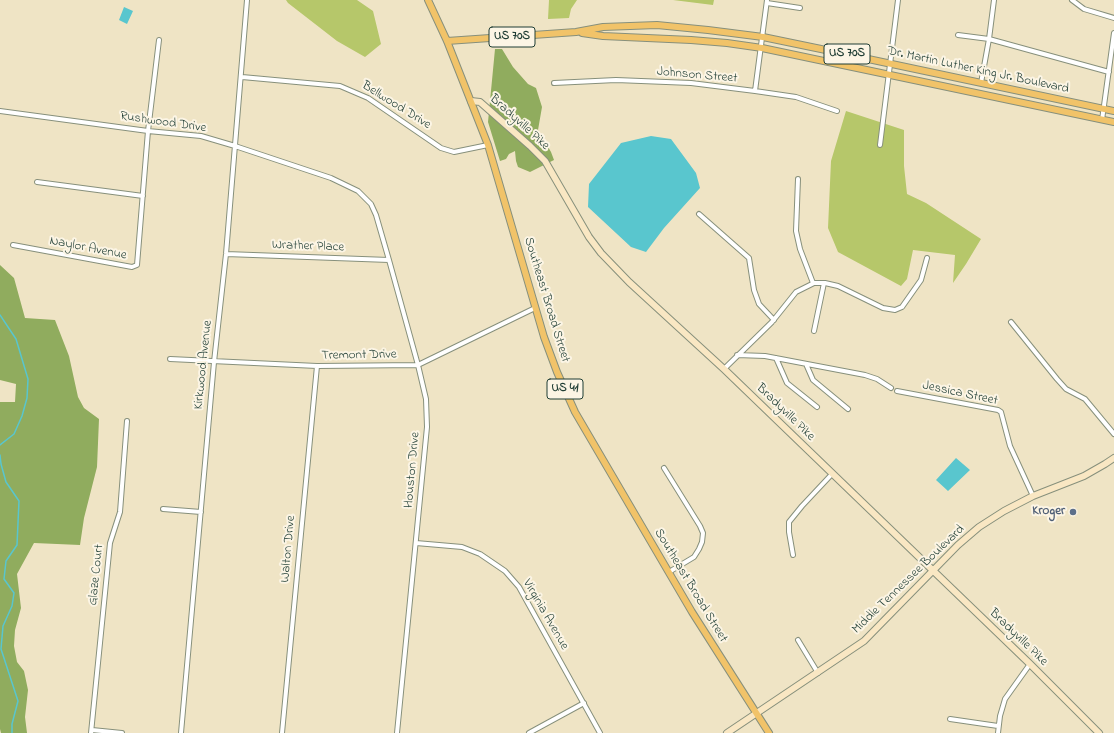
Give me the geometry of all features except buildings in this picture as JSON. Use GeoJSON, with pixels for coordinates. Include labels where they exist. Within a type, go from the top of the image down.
{"type":"FeatureCollection","features":[{"type":"Feature","properties":{"kind":"main road","name":"Southeast Broad Street"},"geometry":{"type":"LineString","coordinates":[[428,0],[448,41],[488,145],[544,337],[557,372],[575,412],[718,654],[769,733]]}},
{"type":"Feature","properties":{"kind":"main road","name":"Dr. Martin Luther King Jr. Boulevard"},"geometry":{"type":"LineString","coordinates":[[448,41],[576,32],[603,27],[657,25],[763,37],[889,62],[1114,111]]}},
{"type":"Feature","properties":{"kind":"main road","name":"Dr. Martin Luther King Jr. Boulevard"},"geometry":{"type":"LineString","coordinates":[[576,32],[603,36],[727,43],[762,48],[1114,122]]}},
{"type":"Feature","properties":{"kind":"main road","name":"Bradyville Pike"},"geometry":{"type":"LineString","coordinates":[[471,101],[480,102],[530,146],[545,162],[589,237],[601,253],[629,282],[724,369],[1030,664],[1099,733]]}},
{"type":"Feature","properties":{"kind":"main road","name":"Middle Tennessee Boulevard"},"geometry":{"type":"LineString","coordinates":[[727,733],[864,641],[958,545],[979,527],[1004,511],[1033,496],[1084,476],[1114,458]]}},
{"type":"Feature","properties":{"kind":"street","name":"Kirkwood Avenue"},"geometry":{"type":"LineString","coordinates":[[181,733],[214,362],[236,146],[247,0]]}},
{"type":"Feature","properties":{"kind":"street"},"geometry":{"type":"LineString","coordinates":[[880,145],[889,62],[898,0]]}},
{"type":"Feature","properties":{"kind":"street"},"geometry":{"type":"LineString","coordinates":[[981,83],[994,0]]}},
{"type":"Feature","properties":{"kind":"street"},"geometry":{"type":"LineString","coordinates":[[1072,0],[1084,9],[1114,18]]}},
{"type":"Feature","properties":{"kind":"street"},"geometry":{"type":"LineString","coordinates":[[755,91],[762,48],[767,1],[800,8]]}},
{"type":"Feature","properties":{"kind":"street"},"geometry":{"type":"LineString","coordinates":[[1102,120],[1114,33]]}},
{"type":"Feature","properties":{"kind":"street"},"geometry":{"type":"LineString","coordinates":[[958,35],[989,39],[1109,72]]}},
{"type":"Feature","properties":{"kind":"street","name":"Naylor Avenue"},"geometry":{"type":"LineString","coordinates":[[14,245],[132,268],[137,264],[148,131],[159,40]]}},
{"type":"Feature","properties":{"kind":"street","name":"Bellwood Drive"},"geometry":{"type":"LineString","coordinates":[[242,77],[340,86],[368,98],[441,148],[454,152],[488,145]]}},
{"type":"Feature","properties":{"kind":"street","name":"Johnson Street"},"geometry":{"type":"LineString","coordinates":[[554,83],[616,80],[691,83],[796,97],[837,111]]}},
{"type":"Feature","properties":{"kind":"street","name":"Rushwood Drive"},"geometry":{"type":"LineString","coordinates":[[0,111],[148,131],[201,136],[236,146],[345,184],[358,191],[371,204],[376,215]]}},
{"type":"Feature","properties":{"kind":"street"},"geometry":{"type":"LineString","coordinates":[[798,179],[796,231],[800,249],[813,283]]}},
{"type":"Feature","properties":{"kind":"street"},"geometry":{"type":"LineString","coordinates":[[37,182],[143,196]]}},
{"type":"Feature","properties":{"kind":"street"},"geometry":{"type":"LineString","coordinates":[[699,214],[749,258],[754,290],[759,304],[774,320]]}},
{"type":"Feature","properties":{"kind":"street","name":"Houston Drive"},"geometry":{"type":"LineString","coordinates":[[376,215],[426,399],[426,427],[416,543],[396,733]]}},
{"type":"Feature","properties":{"kind":"street","name":"Wrather Place"},"geometry":{"type":"LineString","coordinates":[[226,254],[389,260]]}},
{"type":"Feature","properties":{"kind":"street"},"geometry":{"type":"LineString","coordinates":[[724,369],[774,320],[796,292],[813,283],[824,283],[838,286],[883,308],[895,310],[902,307],[921,280],[928,258]]}},
{"type":"Feature","properties":{"kind":"street"},"geometry":{"type":"LineString","coordinates":[[814,331],[824,283]]}},
{"type":"Feature","properties":{"kind":"street","name":"Tremont Drive"},"geometry":{"type":"LineString","coordinates":[[170,359],[317,366],[418,365],[535,308]]}},
{"type":"Feature","properties":{"kind":"street"},"geometry":{"type":"LineString","coordinates":[[1011,322],[1066,389],[1086,399],[1114,434]]}},
{"type":"Feature","properties":{"kind":"street"},"geometry":{"type":"LineString","coordinates":[[737,355],[765,356],[865,375],[877,379],[891,388]]}},
{"type":"Feature","properties":{"kind":"street"},"geometry":{"type":"LineString","coordinates":[[776,358],[787,382],[817,407]]}},
{"type":"Feature","properties":{"kind":"street"},"geometry":{"type":"LineString","coordinates":[[806,364],[814,380],[848,409]]}},
{"type":"Feature","properties":{"kind":"street","name":"Walton Drive"},"geometry":{"type":"LineString","coordinates":[[282,733],[317,366]]}},
{"type":"Feature","properties":{"kind":"street","name":"Jessica Street"},"geometry":{"type":"LineString","coordinates":[[897,391],[998,410],[1001,412],[1010,446],[1033,496]]}},
{"type":"Feature","properties":{"kind":"street","name":"Glaze Court"},"geometry":{"type":"LineString","coordinates":[[91,731],[110,543],[120,512],[127,421]]}},
{"type":"Feature","properties":{"kind":"street"},"geometry":{"type":"LineString","coordinates":[[664,468],[703,533],[702,542],[694,557],[669,572]]}},
{"type":"Feature","properties":{"kind":"street"},"geometry":{"type":"LineString","coordinates":[[793,555],[789,532],[789,522],[832,474]]}},
{"type":"Feature","properties":{"kind":"street"},"geometry":{"type":"LineString","coordinates":[[163,509],[201,512]]}},
{"type":"Feature","properties":{"kind":"street","name":"Virginia Avenue"},"geometry":{"type":"LineString","coordinates":[[416,543],[462,547],[480,554],[505,570],[519,587],[600,733]]}},
{"type":"Feature","properties":{"kind":"street"},"geometry":{"type":"LineString","coordinates":[[798,640],[818,673]]}},
{"type":"Feature","properties":{"kind":"street"},"geometry":{"type":"LineString","coordinates":[[998,733],[998,726],[1005,699],[1030,664]]}},
{"type":"Feature","properties":{"kind":"street"},"geometry":{"type":"LineString","coordinates":[[529,733],[584,703]]}},
{"type":"Feature","properties":{"kind":"street"},"geometry":{"type":"LineString","coordinates":[[950,719],[998,726]]}},
{"type":"Feature","properties":{"kind":"street"},"geometry":{"type":"LineString","coordinates":[[91,731],[122,733]]}},
{"type":"Feature","properties":{"kind":"green space"},"geometry":{"type":"Polygon","coordinates":[[[286,0],[357,0],[373,11],[381,44],[365,57],[337,41],[286,0]]]}},
{"type":"Feature","properties":{"kind":"green space"},"geometry":{"type":"Polygon","coordinates":[[[549,0],[577,0],[571,9],[569,18],[548,19],[549,0]]]}},
{"type":"Feature","properties":{"kind":"green space"},"geometry":{"type":"Polygon","coordinates":[[[673,0],[714,0],[713,5],[673,0]]]}},
{"type":"Feature","properties":{"kind":"green space"},"geometry":{"type":"Polygon","coordinates":[[[495,49],[502,49],[513,67],[528,84],[536,88],[542,107],[538,130],[554,160],[530,172],[518,167],[515,151],[509,154],[506,159],[500,161],[488,122],[495,49]]]}},
{"type":"Feature","properties":{"kind":"green space"},"geometry":{"type":"Polygon","coordinates":[[[846,111],[904,130],[904,166],[907,194],[926,203],[981,239],[953,283],[955,255],[913,250],[907,279],[901,286],[838,252],[828,228],[831,161],[846,111]]]}},
{"type":"Feature","properties":{"kind":"green space"},"geometry":{"type":"Polygon","coordinates":[[[0,265],[14,278],[25,318],[55,320],[69,356],[78,397],[84,408],[99,419],[97,467],[84,518],[80,545],[34,543],[17,574],[21,608],[15,630],[14,646],[17,662],[24,671],[28,690],[25,717],[27,733],[1,733],[0,729],[0,402],[15,402],[16,384],[0,380],[0,265]]]}},
{"type":"Feature","properties":{"kind":"water"},"geometry":{"type":"Polygon","coordinates":[[[124,7],[133,11],[127,24],[119,20],[124,7]]]}},
{"type":"Feature","properties":{"kind":"water"},"geometry":{"type":"Polygon","coordinates":[[[651,136],[671,139],[696,173],[700,188],[664,228],[646,252],[631,247],[588,207],[589,184],[621,143],[651,136]]]}},
{"type":"Feature","properties":{"kind":"water"},"geometry":{"type":"Polygon","coordinates":[[[956,458],[970,470],[948,491],[936,480],[956,458]]]}},
{"type":"Feature","properties":{"kind":"waterway"},"geometry":{"type":"LineString","coordinates":[[0,315],[16,339],[28,379],[27,398],[22,416],[14,434],[0,445]]}},
{"type":"Feature","properties":{"kind":"waterway"},"geometry":{"type":"LineString","coordinates":[[0,455],[6,482],[19,501],[17,545],[6,561],[4,579],[14,593],[12,606],[3,626],[1,649],[18,701],[12,724],[12,733]]}},
{"type":"Feature","properties":{"kind":"place","name":"Kroger"},"geometry":{"type":"Point","coordinates":[1073,512]}}]}
